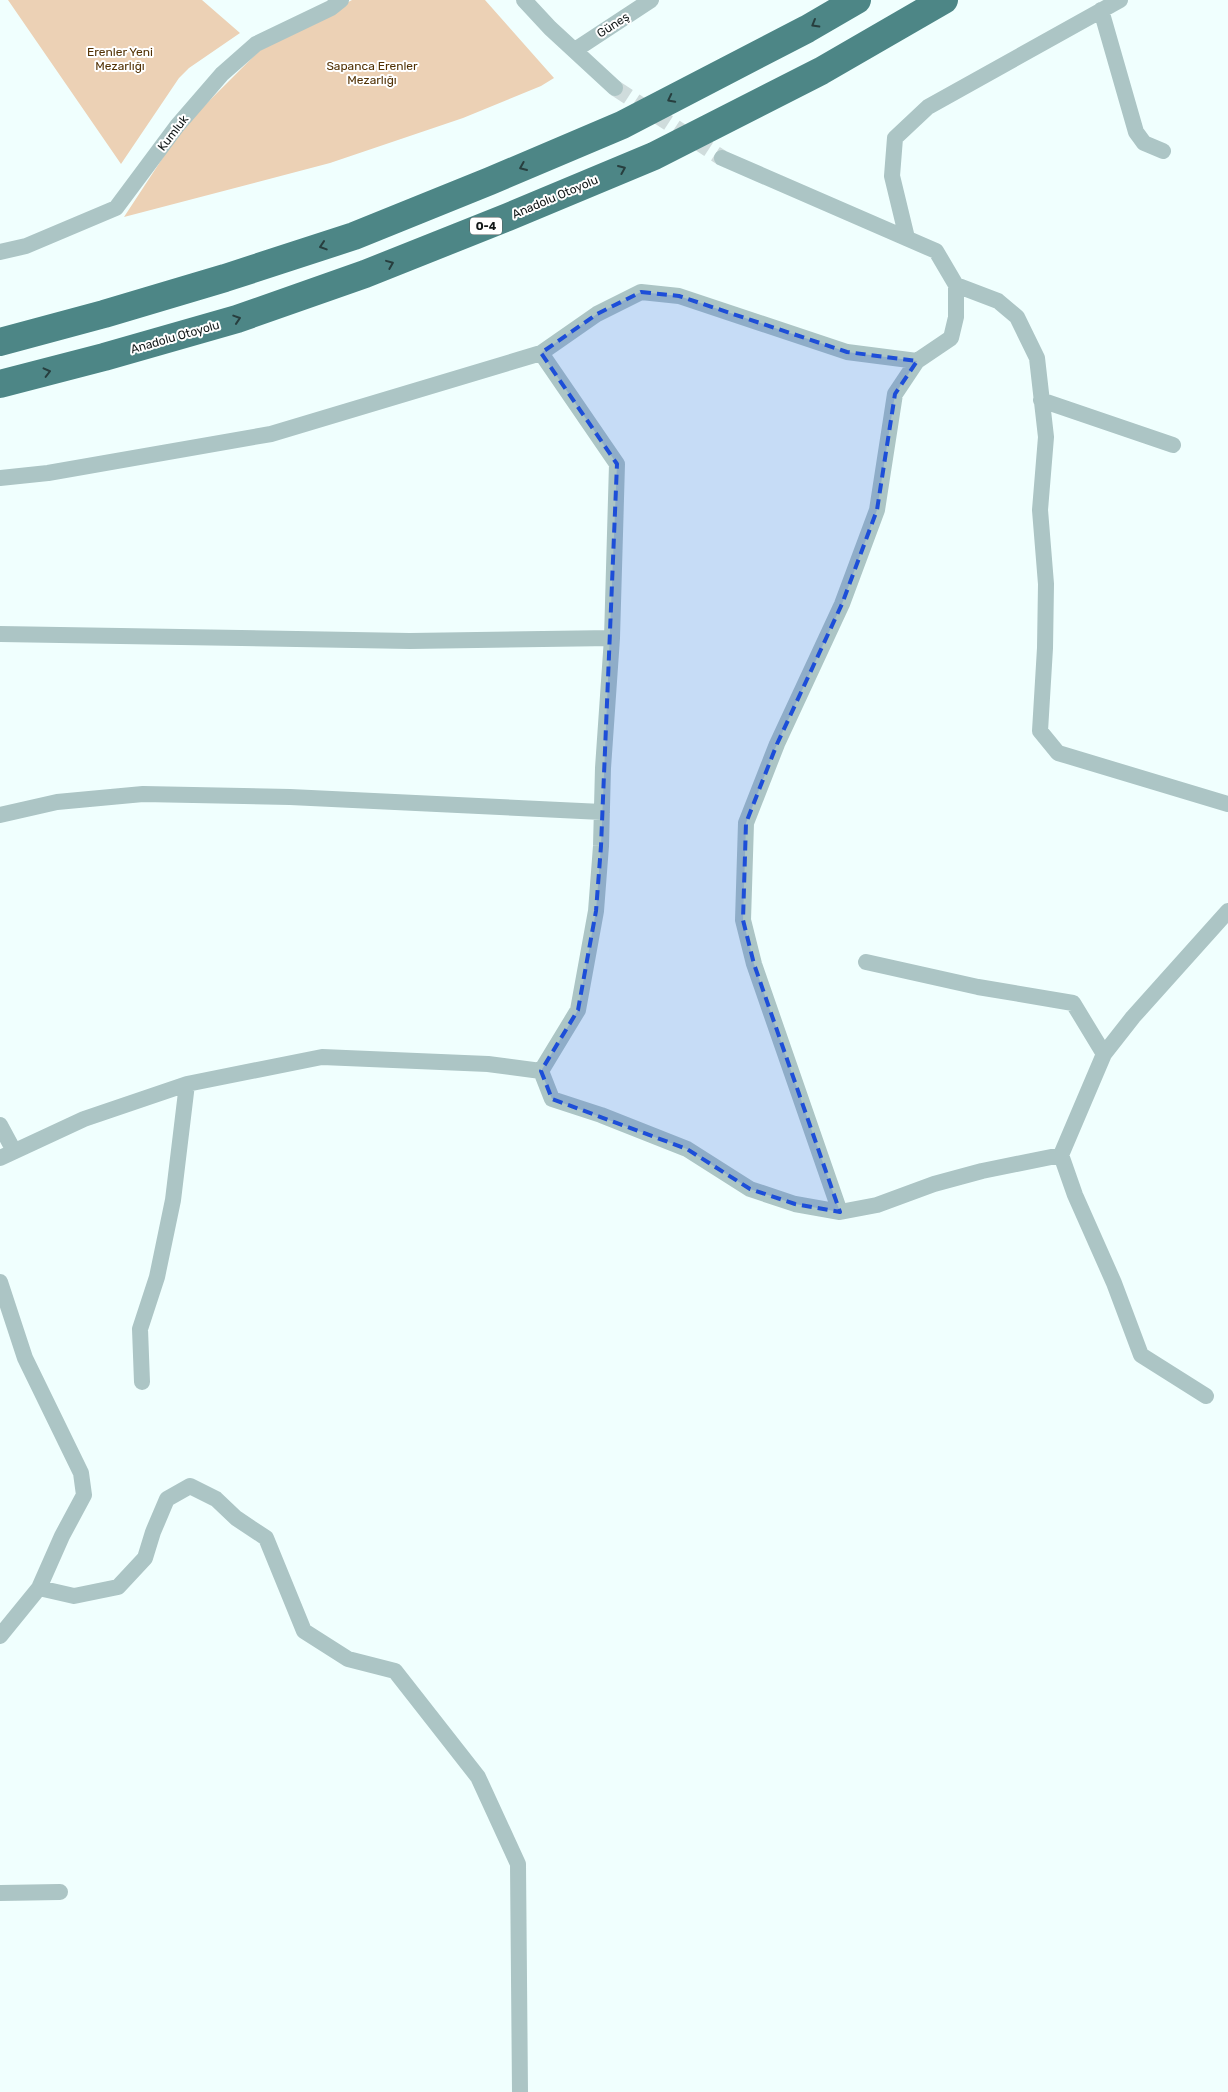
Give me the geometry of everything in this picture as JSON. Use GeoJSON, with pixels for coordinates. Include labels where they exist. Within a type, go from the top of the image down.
{"type":"FeatureCollection","features":[{"type":"Feature","properties":{"kind":"highway"},"geometry":{"type":"LineString","coordinates":[[0,342],[225,278],[354,236],[622,125],[807,29],[857,0]]}},
{"type":"Feature","properties":{"kind":"highway","name":"Anadolu Otoyolu"},"geometry":{"type":"LineString","coordinates":[[0,384],[237,319],[366,274],[499,221],[654,156],[821,71],[944,0]]}},
{"type":"Feature","properties":{"kind":"street","name":"Kumluk"},"geometry":{"type":"LineString","coordinates":[[0,252],[26,246],[116,208],[177,126],[222,74],[256,44],[331,8],[341,0]]}},
{"type":"Feature","properties":{"kind":"street"},"geometry":{"type":"LineString","coordinates":[[524,0],[550,28],[615,88]]}},
{"type":"Feature","properties":{"kind":"street","name":"Güneş"},"geometry":{"type":"LineString","coordinates":[[575,50],[651,0]]}},
{"type":"Feature","properties":{"kind":"street"},"geometry":{"type":"LineString","coordinates":[[907,238],[892,176],[895,138],[928,107],[1120,0]]}},
{"type":"Feature","properties":{"kind":"street"},"geometry":{"type":"LineString","coordinates":[[1101,10],[1136,132],[1144,143],[1163,151]]}},
{"type":"Feature","properties":{"kind":"street"},"geometry":{"type":"LineString","coordinates":[[722,158],[936,251],[956,285],[956,317],[950,338],[917,361],[895,394],[877,510],[842,604],[777,744],[746,822],[743,920],[754,964],[840,1212]]}},
{"type":"Feature","properties":{"kind":"street"},"geometry":{"type":"LineString","coordinates":[[956,285],[998,301],[1017,317],[1037,358],[1046,437],[1040,510],[1046,584],[1045,648],[1040,731],[1058,753],[1228,804]]}},
{"type":"Feature","properties":{"kind":"street"},"geometry":{"type":"LineString","coordinates":[[0,478],[48,473],[272,434],[541,353],[596,314],[640,292],[679,296],[847,352],[917,361]]}},
{"type":"Feature","properties":{"kind":"street"},"geometry":{"type":"LineString","coordinates":[[541,353],[617,464],[612,638],[596,911],[578,1010],[541,1072]]}},
{"type":"Feature","properties":{"kind":"street"},"geometry":{"type":"LineString","coordinates":[[1041,400],[1173,445]]}},
{"type":"Feature","properties":{"kind":"street"},"geometry":{"type":"LineString","coordinates":[[0,634],[410,641],[612,638]]}},
{"type":"Feature","properties":{"kind":"street"},"geometry":{"type":"LineString","coordinates":[[0,815],[57,802],[143,794],[290,797],[602,812]]}},
{"type":"Feature","properties":{"kind":"street"},"geometry":{"type":"LineString","coordinates":[[1206,1396],[1141,1355],[1114,1283],[1075,1195],[1061,1155],[1104,1054],[1132,1017],[1228,911]]}},
{"type":"Feature","properties":{"kind":"street"},"geometry":{"type":"LineString","coordinates":[[866,962],[978,987],[1072,1002],[1104,1054]]}},
{"type":"Feature","properties":{"kind":"street"},"geometry":{"type":"LineString","coordinates":[[0,1125],[7,1154],[84,1119],[187,1084],[322,1057],[488,1064],[541,1072]]}},
{"type":"Feature","properties":{"kind":"street"},"geometry":{"type":"LineString","coordinates":[[541,1072],[552,1099],[601,1115],[687,1149],[750,1189],[794,1204],[840,1212],[877,1205],[934,1184],[982,1171],[1061,1155]]}},
{"type":"Feature","properties":{"kind":"street"},"geometry":{"type":"LineString","coordinates":[[142,1382],[140,1329],[158,1277],[173,1200],[187,1084]]}},
{"type":"Feature","properties":{"kind":"street"},"geometry":{"type":"LineString","coordinates":[[0,1636],[39,1588],[62,1536],[84,1495],[81,1473],[25,1358],[1,1288]]}},
{"type":"Feature","properties":{"kind":"street"},"geometry":{"type":"LineString","coordinates":[[39,1588],[74,1596],[118,1587],[145,1558],[153,1532],[167,1499],[190,1486],[216,1499],[236,1518],[266,1538],[304,1631],[348,1659],[395,1671],[478,1777],[518,1864],[520,2092]]}},
{"type":"Feature","properties":{"kind":"street"},"geometry":{"type":"LineString","coordinates":[[0,1892],[60,1892]]}},
{"type":"Feature","properties":{"kind":"highlighted area"},"geometry":{"type":"Polygon","coordinates":[[[641,292],[679,296],[847,352],[917,361],[895,394],[877,510],[842,604],[777,744],[746,823],[743,920],[754,964],[840,1212],[795,1204],[750,1189],[687,1149],[552,1099],[541,1071],[578,1010],[596,911],[601,846],[617,464],[541,353],[597,314],[641,292]]]}},
{"type":"Feature","properties":{"kind":"green space","name":"Erenler Yeni Mezarlığı"},"geometry":{"type":"Polygon","coordinates":[[[8,0],[202,0],[240,33],[189,68],[179,78],[121,164],[8,0]]]}},
{"type":"Feature","properties":{"kind":"green space","name":"Sapanca Erenler Mezarlığı"},"geometry":{"type":"Polygon","coordinates":[[[352,0],[485,0],[554,78],[541,86],[463,118],[330,163],[124,217],[183,127],[261,49],[352,0]]]}},
{"type":"Feature","properties":{"kind":"tunnel"},"geometry":{"type":"LineString","coordinates":[[615,88],[722,158]]}}]}
